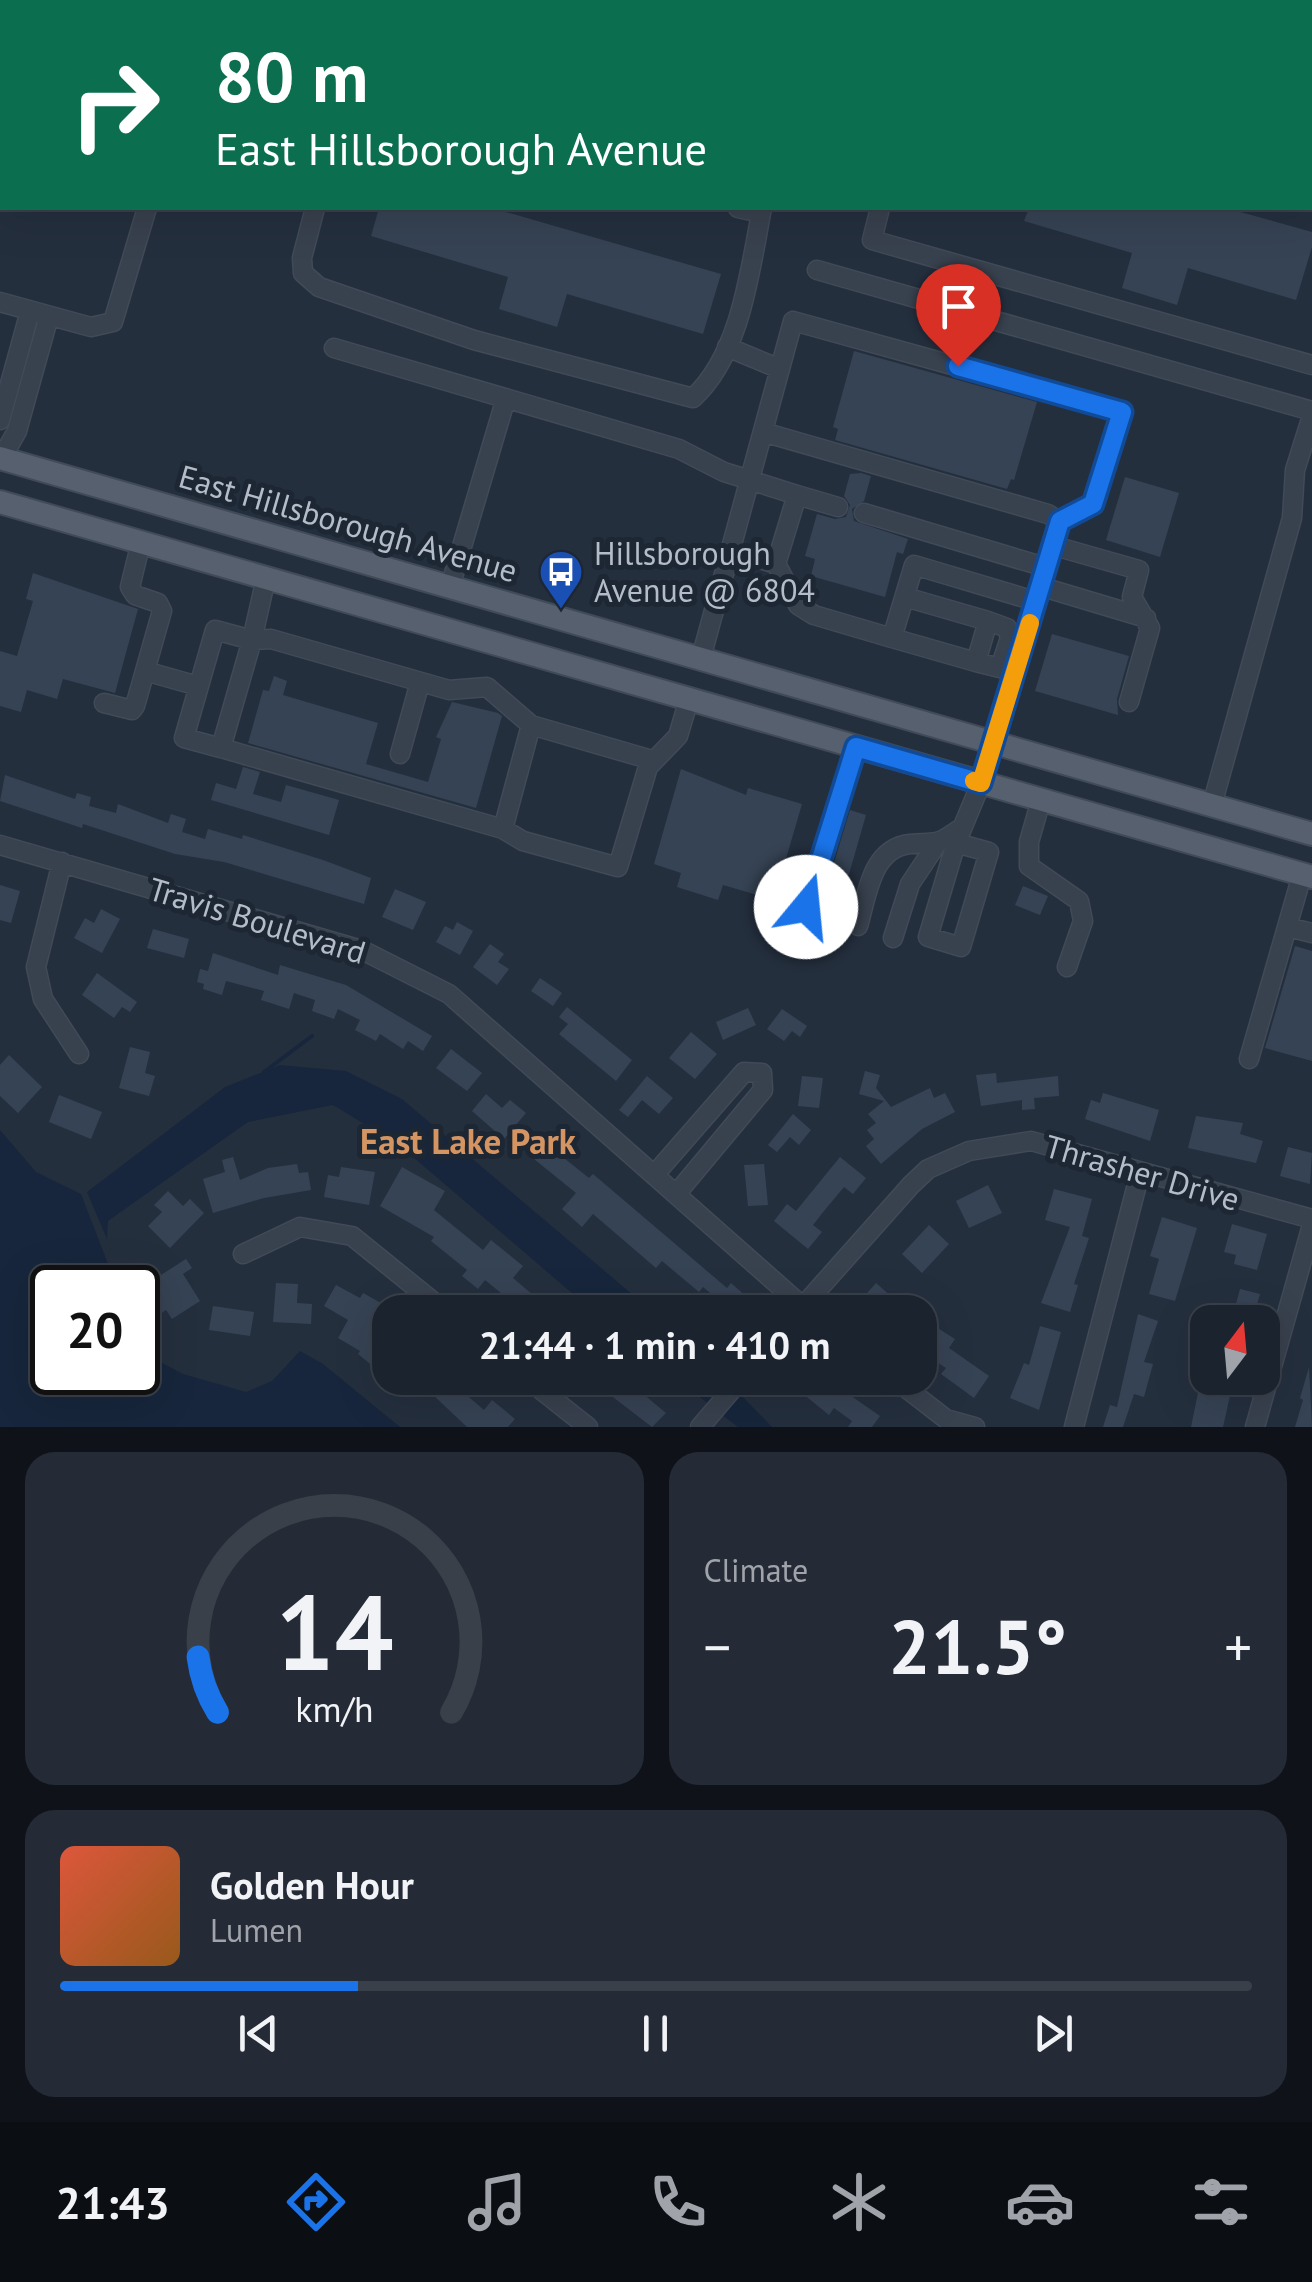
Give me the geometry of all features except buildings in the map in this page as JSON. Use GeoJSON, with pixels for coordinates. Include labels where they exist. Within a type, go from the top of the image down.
{"type":"FeatureCollection","features":[{"type":"Feature","properties":{"kind":"main road","name":"East Hillsborough Avenue"},"geometry":{"type":"LineString","coordinates":[[0,459],[1312,834]]}},
{"type":"Feature","properties":{"kind":"main road"},"geometry":{"type":"LineString","coordinates":[[0,502],[1307,876]]}},
{"type":"Feature","properties":{"kind":"main road"},"geometry":{"type":"LineString","coordinates":[[689,699],[701,658]]}},
{"type":"Feature","properties":{"kind":"main road"},"geometry":{"type":"LineString","coordinates":[[981,783],[994,742]]}},
{"type":"Feature","properties":{"kind":"street"},"geometry":{"type":"LineString","coordinates":[[0,302],[91,327],[113,322],[146,210]]}},
{"type":"Feature","properties":{"kind":"street"},"geometry":{"type":"LineString","coordinates":[[314,210],[302,258],[304,273],[318,288],[474,340],[692,398],[711,381],[727,346],[762,210]]}},
{"type":"Feature","properties":{"kind":"street"},"geometry":{"type":"LineString","coordinates":[[880,210],[872,240],[1312,365]]}},
{"type":"Feature","properties":{"kind":"street"},"geometry":{"type":"LineString","coordinates":[[816,270],[1312,414],[1295,470],[1292,518],[1212,805]]}},
{"type":"Feature","properties":{"kind":"street"},"geometry":{"type":"LineString","coordinates":[[0,420],[30,311]]}},
{"type":"Feature","properties":{"kind":"street"},"geometry":{"type":"LineString","coordinates":[[0,459],[17,432],[50,316]]}},
{"type":"Feature","properties":{"kind":"street"},"geometry":{"type":"LineString","coordinates":[[701,658],[793,321],[1122,412],[1093,504],[1060,521],[1051,544],[994,742]]}},
{"type":"Feature","properties":{"kind":"street"},"geometry":{"type":"LineString","coordinates":[[727,346],[780,370]]}},
{"type":"Feature","properties":{"kind":"street"},"geometry":{"type":"LineString","coordinates":[[334,348],[678,450],[750,480],[838,507]]}},
{"type":"Feature","properties":{"kind":"street"},"geometry":{"type":"LineString","coordinates":[[450,587],[506,398]]}},
{"type":"Feature","properties":{"kind":"street"},"geometry":{"type":"LineString","coordinates":[[762,432],[1048,514],[1060,521]]}},
{"type":"Feature","properties":{"kind":"street"},"geometry":{"type":"LineString","coordinates":[[0,446],[0,459]]}},
{"type":"Feature","properties":{"kind":"street"},"geometry":{"type":"LineString","coordinates":[[797,495],[776,564],[798,606],[814,615],[981,664],[1004,664],[1011,633],[994,622],[905,597]]}},
{"type":"Feature","properties":{"kind":"street"},"geometry":{"type":"LineString","coordinates":[[864,513],[1040,585],[1146,618]]}},
{"type":"Feature","properties":{"kind":"street"},"geometry":{"type":"LineString","coordinates":[[104,702],[132,710],[162,611],[158,603],[135,595],[130,587],[141,542]]}},
{"type":"Feature","properties":{"kind":"street"},"geometry":{"type":"LineString","coordinates":[[1051,544],[1139,570],[1132,597],[1150,628],[1129,702]]}},
{"type":"Feature","properties":{"kind":"street"},"geometry":{"type":"LineString","coordinates":[[730,550],[776,564]]}},
{"type":"Feature","properties":{"kind":"street"},"geometry":{"type":"LineString","coordinates":[[892,638],[914,566],[1040,585]]}},
{"type":"Feature","properties":{"kind":"street"},"geometry":{"type":"LineString","coordinates":[[221,748],[266,578]]}},
{"type":"Feature","properties":{"kind":"street"},"geometry":{"type":"LineString","coordinates":[[981,664],[994,622]]}},
{"type":"Feature","properties":{"kind":"street"},"geometry":{"type":"LineString","coordinates":[[652,760],[531,725],[487,687],[449,690],[271,639],[252,640],[214,630],[184,738],[503,829],[523,841],[618,867],[652,760],[678,736],[689,699]]}},
{"type":"Feature","properties":{"kind":"street"},"geometry":{"type":"LineString","coordinates":[[145,671],[198,686]]}},
{"type":"Feature","properties":{"kind":"street"},"geometry":{"type":"LineString","coordinates":[[400,754],[420,682]]}},
{"type":"Feature","properties":{"kind":"street"},"geometry":{"type":"LineString","coordinates":[[503,829],[531,725]]}},
{"type":"Feature","properties":{"kind":"street"},"geometry":{"type":"LineString","coordinates":[[806,907],[856,747]]}},
{"type":"Feature","properties":{"kind":"street"},"geometry":{"type":"LineString","coordinates":[[959,835],[989,852],[961,947],[928,938],[959,835],[981,783]]}},
{"type":"Feature","properties":{"kind":"street"},"geometry":{"type":"LineString","coordinates":[[1042,800],[1029,842],[1030,866],[1079,901],[1083,922],[1067,967]]}},
{"type":"Feature","properties":{"kind":"street"},"geometry":{"type":"LineString","coordinates":[[858,926],[875,868],[884,855],[910,844],[936,846],[959,835]]}},
{"type":"Feature","properties":{"kind":"street","name":"Travis Boulevard"},"geometry":{"type":"LineString","coordinates":[[0,844],[362,950],[449,994],[678,1193],[786,1295]]}},
{"type":"Feature","properties":{"kind":"street"},"geometry":{"type":"LineString","coordinates":[[893,938],[910,884],[936,846]]}},
{"type":"Feature","properties":{"kind":"street"},"geometry":{"type":"LineString","coordinates":[[62,862],[36,967],[43,999],[78,1054]]}},
{"type":"Feature","properties":{"kind":"street"},"geometry":{"type":"LineString","coordinates":[[1250,1059],[1307,876]]}},
{"type":"Feature","properties":{"kind":"street"},"geometry":{"type":"LineString","coordinates":[[1288,927],[1312,933]]}},
{"type":"Feature","properties":{"kind":"street"},"geometry":{"type":"LineString","coordinates":[[655,1174],[744,1072],[762,1073],[763,1090],[678,1193]]}},
{"type":"Feature","properties":{"kind":"street","name":"Thrasher Drive"},"geometry":{"type":"LineString","coordinates":[[817,1295],[919,1177],[970,1151],[1031,1141],[1312,1222]]}},
{"type":"Feature","properties":{"kind":"street"},"geometry":{"type":"LineString","coordinates":[[1074,1427],[1140,1173]]}},
{"type":"Feature","properties":{"kind":"street"},"geometry":{"type":"LineString","coordinates":[[1256,1427],[1312,1222]]}},
{"type":"Feature","properties":{"kind":"street"},"geometry":{"type":"LineString","coordinates":[[243,1254],[300,1227],[352,1236],[425,1295]]}},
{"type":"Feature","properties":{"kind":"street"},"geometry":{"type":"LineString","coordinates":[[548,1395],[588,1427]]}},
{"type":"Feature","properties":{"kind":"street"},"geometry":{"type":"LineString","coordinates":[[700,1427],[727,1395]]}},
{"type":"Feature","properties":{"kind":"street"},"geometry":{"type":"LineString","coordinates":[[915,1395],[946,1419],[975,1427]]}},
{"type":"Feature","properties":{"kind":"water"},"geometry":{"type":"Polygon","coordinates":[[[280,1065],[346,1071],[402,1099],[633,1295],[574,1295],[399,1145],[333,1105],[248,1122],[108,1221],[107,1239],[87,1192],[225,1087],[280,1065]]]}},
{"type":"Feature","properties":{"kind":"water"},"geometry":{"type":"Polygon","coordinates":[[[0,1130],[36,1172],[81,1194],[108,1265],[30,1265],[30,1395],[160,1395],[160,1362],[183,1374],[246,1392],[272,1381],[300,1351],[323,1364],[400,1427],[0,1427],[0,1130]]]}},
{"type":"Feature","properties":{"kind":"water"},"geometry":{"type":"Polygon","coordinates":[[[697,1395],[717,1395],[709,1404],[697,1395]]]}},
{"type":"Feature","properties":{"kind":"water"},"geometry":{"type":"Polygon","coordinates":[[[741,1395],[772,1427],[738,1427],[721,1414],[741,1395]]]}},
{"type":"Feature","properties":{"kind":"waterway"},"geometry":{"type":"LineString","coordinates":[[264,1072],[312,1036]]}},
{"type":"Feature","properties":{"kind":"slow traffic"},"geometry":{"type":"LineString","coordinates":[[974,781],[981,783],[1030,623]]}},
{"type":"Feature","properties":{"kind":"place","name":"Hillsborough Avenue @ 6804"},"geometry":{"type":"Point","coordinates":[561,610]}},
{"type":"Feature","properties":{"kind":"district","name":"East Lake Park"},"geometry":{"type":"Point","coordinates":[468,1142]}},
{"type":"Feature","properties":{"kind":"route"},"geometry":{"type":"LineString","coordinates":[[806,907],[856,747],[981,783],[1060,521],[1093,504],[1106,472],[1122,412],[958,366]]}}]}
